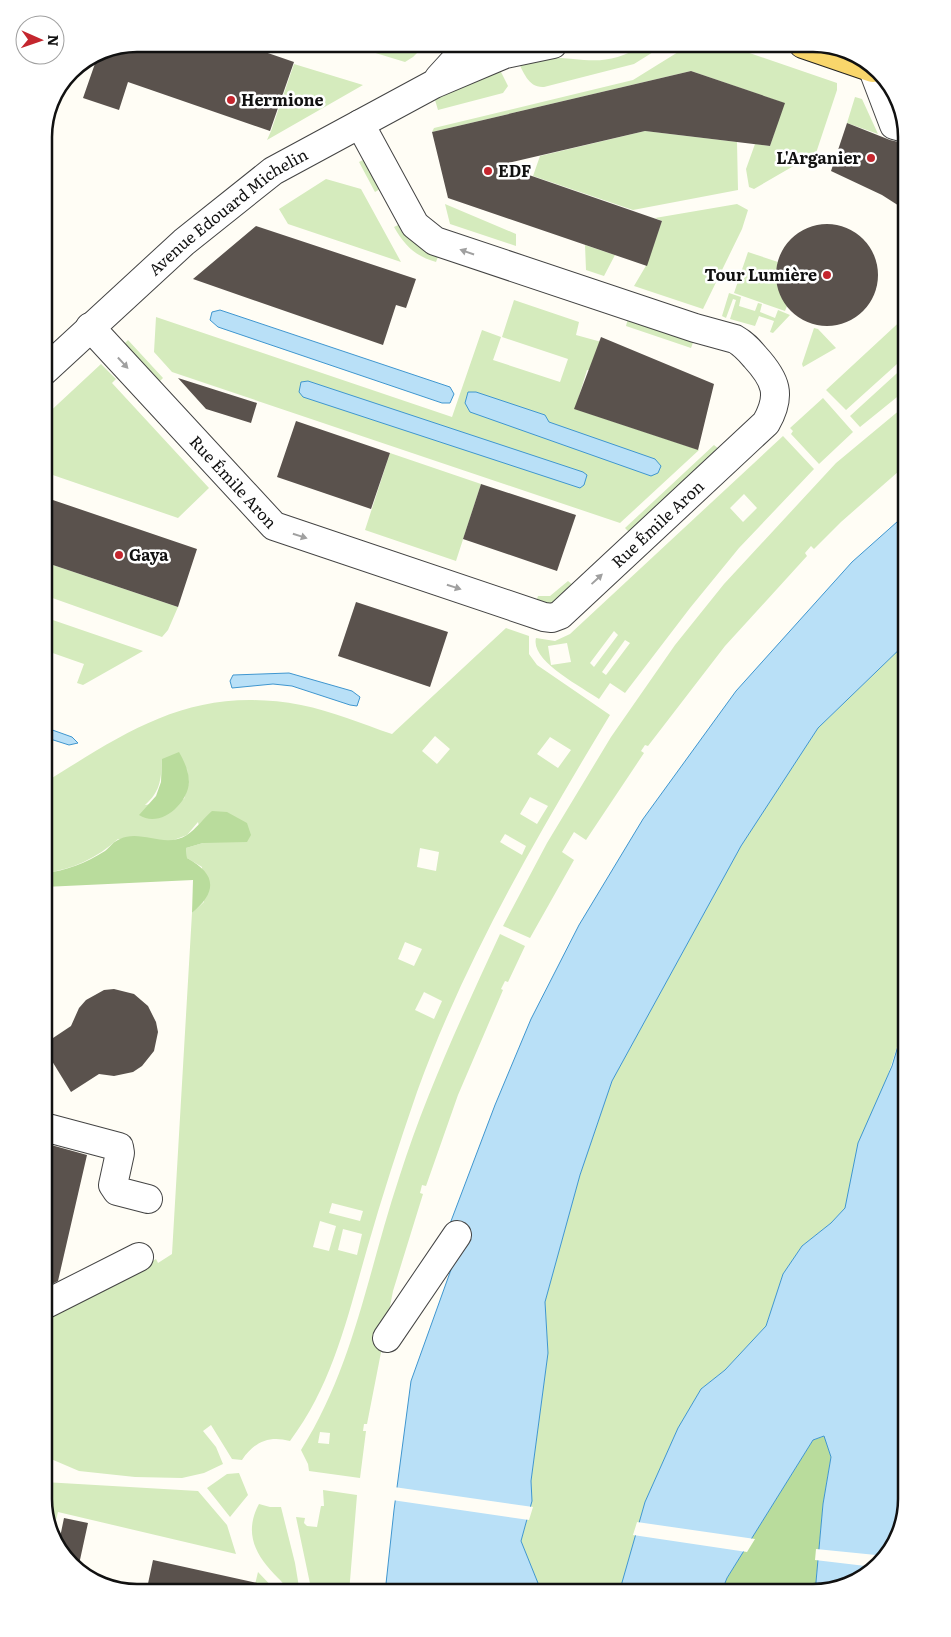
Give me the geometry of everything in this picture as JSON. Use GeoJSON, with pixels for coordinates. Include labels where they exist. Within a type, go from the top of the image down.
{"type":"FeatureCollection","features":[{"type":"Feature","properties":{"kind":"street","name":"Avenue Edouard Michelin"},"geometry":{"type":"LineString","coordinates":[[434,84],[462,52]]}},
{"type":"Feature","properties":{"kind":"street","name":"Avenue Edouard Michelin"},"geometry":{"type":"LineString","coordinates":[[53,352],[90,327],[184,242],[274,172],[434,84],[512,53]]}},
{"type":"Feature","properties":{"kind":"street"},"geometry":{"type":"LineString","coordinates":[[878,81],[894,124],[898,125]]}},
{"type":"Feature","properties":{"kind":"street","name":"Rue Émile Aron"},"geometry":{"type":"LineString","coordinates":[[90,327],[274,526],[544,617],[552,618],[560,615],[766,423],[775,403],[773,381],[767,370],[743,343],[735,339],[695,328],[430,238],[416,225],[360,124]]}},
{"type":"Feature","properties":{"kind":"street"},"geometry":{"type":"LineString","coordinates":[[52,1129],[118,1147],[120,1154],[113,1185],[117,1190],[148,1199]]}},
{"type":"Feature","properties":{"kind":"street"},"geometry":{"type":"LineString","coordinates":[[387,1338],[456,1235]]}},
{"type":"Feature","properties":{"kind":"street"},"geometry":{"type":"LineString","coordinates":[[52,1301],[139,1257]]}},
{"type":"Feature","properties":{"kind":"green space"},"geometry":{"type":"Polygon","coordinates":[[[373,52],[418,52],[405,62],[373,52]]]}},
{"type":"Feature","properties":{"kind":"green space"},"geometry":{"type":"Polygon","coordinates":[[[630,53],[652,53],[634,64],[544,87],[539,87],[530,82],[517,60],[548,57],[598,60],[630,53]]]}},
{"type":"Feature","properties":{"kind":"green space"},"geometry":{"type":"Polygon","coordinates":[[[677,53],[749,53],[837,83],[837,90],[816,153],[754,189],[749,187],[746,169],[755,144],[770,146],[784,103],[691,71],[432,132],[434,128],[633,80],[677,53]]]}},
{"type":"Feature","properties":{"kind":"green space"},"geometry":{"type":"Polygon","coordinates":[[[294,64],[363,85],[267,140],[271,131],[294,64]]]}},
{"type":"Feature","properties":{"kind":"green space"},"geometry":{"type":"Polygon","coordinates":[[[499,68],[508,86],[503,93],[438,110],[435,100],[499,68]]]}},
{"type":"Feature","properties":{"kind":"green space"},"geometry":{"type":"Polygon","coordinates":[[[855,97],[862,99],[878,134],[847,123],[855,97]]]}},
{"type":"Feature","properties":{"kind":"green space"},"geometry":{"type":"Polygon","coordinates":[[[645,131],[737,142],[738,190],[633,210],[533,176],[540,156],[645,131]]]}},
{"type":"Feature","properties":{"kind":"green space"},"geometry":{"type":"Polygon","coordinates":[[[367,158],[382,188],[375,192],[359,162],[367,158]]]}},
{"type":"Feature","properties":{"kind":"green space"},"geometry":{"type":"Polygon","coordinates":[[[326,179],[361,189],[401,262],[288,224],[279,209],[326,179]]]}},
{"type":"Feature","properties":{"kind":"green space"},"geometry":{"type":"Polygon","coordinates":[[[445,204],[516,234],[516,246],[450,224],[445,204]]]}},
{"type":"Feature","properties":{"kind":"green space"},"geometry":{"type":"Polygon","coordinates":[[[737,204],[748,210],[742,229],[703,309],[634,286],[647,264],[662,221],[655,218],[737,204]]]}},
{"type":"Feature","properties":{"kind":"green space"},"geometry":{"type":"Polygon","coordinates":[[[402,223],[439,254],[436,262],[422,257],[402,240],[394,227],[402,223]]]}},
{"type":"Feature","properties":{"kind":"green space"},"geometry":{"type":"Polygon","coordinates":[[[585,245],[615,255],[604,276],[586,270],[585,245]]]}},
{"type":"Feature","properties":{"kind":"green space"},"geometry":{"type":"Polygon","coordinates":[[[748,252],[778,262],[777,279],[779,290],[787,306],[785,311],[734,293],[748,252]]]}},
{"type":"Feature","properties":{"kind":"green space"},"geometry":{"type":"Polygon","coordinates":[[[729,293],[741,297],[739,306],[755,311],[758,303],[762,304],[760,312],[775,318],[778,310],[790,315],[773,333],[770,332],[774,321],[759,316],[755,326],[730,319],[736,300],[733,299],[726,318],[722,316],[729,293]]]}},
{"type":"Feature","properties":{"kind":"green space"},"geometry":{"type":"Polygon","coordinates":[[[514,300],[579,322],[576,335],[605,343],[590,370],[587,370],[575,409],[699,450],[620,523],[172,372],[154,352],[156,317],[452,417],[482,330],[501,337],[493,360],[560,382],[568,359],[502,337],[514,300]]]}},
{"type":"Feature","properties":{"kind":"green space"},"geometry":{"type":"Polygon","coordinates":[[[628,318],[694,340],[691,348],[626,326],[628,318]]]}},
{"type":"Feature","properties":{"kind":"green space"},"geometry":{"type":"Polygon","coordinates":[[[898,323],[898,363],[846,410],[826,390],[898,323]]]}},
{"type":"Feature","properties":{"kind":"green space"},"geometry":{"type":"Polygon","coordinates":[[[814,328],[818,329],[836,348],[803,367],[802,364],[814,328]]]}},
{"type":"Feature","properties":{"kind":"green space"},"geometry":{"type":"Polygon","coordinates":[[[128,340],[163,378],[157,384],[122,346],[128,340]]]}},
{"type":"Feature","properties":{"kind":"green space"},"geometry":{"type":"Polygon","coordinates":[[[101,364],[116,379],[112,383],[209,488],[178,518],[53,475],[53,409],[101,364]]]}},
{"type":"Feature","properties":{"kind":"green space"},"geometry":{"type":"Polygon","coordinates":[[[898,372],[898,396],[860,427],[850,416],[898,372]]]}},
{"type":"Feature","properties":{"kind":"green space"},"geometry":{"type":"Polygon","coordinates":[[[823,398],[853,432],[819,464],[791,434],[793,431],[790,428],[823,398]]]}},
{"type":"Feature","properties":{"kind":"green space"},"geometry":{"type":"Polygon","coordinates":[[[898,411],[898,472],[841,522],[814,549],[811,546],[805,553],[807,556],[725,646],[648,746],[645,745],[641,751],[644,753],[586,840],[574,832],[562,852],[574,860],[530,938],[503,926],[547,843],[611,737],[675,645],[724,584],[836,463],[898,411]]]}},
{"type":"Feature","properties":{"kind":"green space"},"geometry":{"type":"Polygon","coordinates":[[[783,436],[814,469],[739,548],[625,693],[610,683],[599,699],[559,673],[541,656],[536,647],[536,638],[555,641],[570,634],[783,436]],[[744,494],[730,508],[743,522],[757,508],[744,494]],[[614,631],[590,663],[594,667],[618,635],[614,631]],[[625,640],[602,672],[606,675],[630,643],[625,640]],[[567,643],[548,646],[551,665],[571,662],[567,643]]]}},
{"type":"Feature","properties":{"kind":"green space"},"geometry":{"type":"Polygon","coordinates":[[[714,445],[720,450],[631,534],[625,528],[714,445]]]}},
{"type":"Feature","properties":{"kind":"green space"},"geometry":{"type":"Polygon","coordinates":[[[390,453],[481,484],[456,561],[365,530],[390,453]]]}},
{"type":"Feature","properties":{"kind":"green space"},"geometry":{"type":"Polygon","coordinates":[[[53,565],[178,607],[168,630],[162,637],[53,598],[53,565]]]}},
{"type":"Feature","properties":{"kind":"green space"},"geometry":{"type":"Polygon","coordinates":[[[568,581],[574,586],[550,605],[535,604],[538,596],[550,596],[568,581]]]}},
{"type":"Feature","properties":{"kind":"green space"},"geometry":{"type":"Polygon","coordinates":[[[53,620],[143,651],[83,685],[77,683],[84,664],[53,653],[53,620]]]}},
{"type":"Feature","properties":{"kind":"green space"},"geometry":{"type":"Polygon","coordinates":[[[506,628],[529,636],[529,654],[537,665],[610,715],[504,899],[457,994],[417,1092],[391,1170],[338,1348],[318,1396],[290,1441],[282,1439],[269,1440],[257,1444],[242,1460],[232,1459],[211,1425],[203,1431],[216,1447],[223,1464],[204,1473],[182,1478],[135,1477],[79,1471],[52,1459],[52,1314],[105,1289],[156,1259],[158,1263],[172,1254],[192,913],[204,902],[202,867],[187,858],[186,848],[203,843],[198,822],[187,835],[171,841],[118,839],[102,852],[84,862],[52,871],[53,778],[135,729],[165,716],[195,707],[228,701],[263,700],[301,705],[336,714],[392,734],[506,628]],[[435,736],[422,751],[437,764],[450,749],[435,736]],[[550,737],[537,754],[558,768],[571,750],[550,737]],[[162,759],[157,790],[145,805],[184,799],[189,782],[187,769],[162,759]],[[530,797],[520,814],[537,824],[548,806],[530,797]],[[505,834],[500,842],[522,855],[526,846],[505,834]],[[420,848],[417,867],[436,871],[439,852],[420,848]],[[405,942],[398,959],[414,966],[422,949],[405,942]],[[424,992],[415,1010],[434,1019],[442,1001],[424,992]],[[332,1203],[329,1213],[360,1221],[363,1211],[332,1203]],[[320,1221],[313,1247],[329,1251],[336,1226],[320,1221]],[[343,1229],[338,1250],[357,1255],[362,1234],[343,1229]]]}},
{"type":"Feature","properties":{"kind":"green space"},"geometry":{"type":"Polygon","coordinates":[[[898,651],[898,1044],[845,1208],[831,1223],[802,1246],[783,1274],[766,1326],[725,1370],[701,1389],[678,1428],[645,1502],[622,1584],[538,1584],[521,1541],[532,1502],[531,1481],[548,1353],[545,1302],[580,1175],[612,1081],[741,846],[818,728],[898,651]]]}},
{"type":"Feature","properties":{"kind":"green space"},"geometry":{"type":"Polygon","coordinates":[[[179,752],[186,766],[189,778],[184,798],[172,812],[164,817],[147,819],[139,815],[156,796],[161,782],[162,759],[179,752]]]}},
{"type":"Feature","properties":{"kind":"green space"},"geometry":{"type":"Polygon","coordinates":[[[212,811],[227,812],[247,823],[251,835],[247,842],[203,843],[186,848],[187,858],[204,870],[210,883],[206,897],[192,913],[193,880],[52,887],[52,871],[83,863],[105,851],[118,840],[136,836],[170,840],[179,839],[190,833],[212,811]]]}},
{"type":"Feature","properties":{"kind":"green space"},"geometry":{"type":"Polygon","coordinates":[[[500,934],[525,946],[508,982],[505,981],[501,989],[503,990],[458,1095],[426,1186],[422,1185],[420,1193],[423,1194],[393,1291],[367,1424],[364,1424],[363,1431],[366,1431],[360,1478],[309,1471],[308,1464],[301,1450],[319,1418],[347,1352],[388,1213],[421,1115],[500,934]],[[320,1432],[318,1443],[329,1444],[330,1433],[320,1432]]]}},
{"type":"Feature","properties":{"kind":"green space"},"geometry":{"type":"Polygon","coordinates":[[[825,1436],[831,1457],[823,1504],[816,1584],[725,1584],[727,1578],[813,1440],[825,1436]]]}},
{"type":"Feature","properties":{"kind":"green space"},"geometry":{"type":"Polygon","coordinates":[[[239,1473],[248,1495],[230,1517],[207,1488],[227,1474],[239,1473]]]}},
{"type":"Feature","properties":{"kind":"green space"},"geometry":{"type":"Polygon","coordinates":[[[52,1482],[198,1491],[227,1525],[236,1554],[58,1512],[56,1522],[52,1500],[52,1482]]]}},
{"type":"Feature","properties":{"kind":"green space"},"geometry":{"type":"Polygon","coordinates":[[[323,1490],[357,1495],[350,1584],[310,1584],[296,1517],[305,1518],[304,1523],[307,1526],[317,1527],[321,1506],[324,1506],[323,1490]]]}},
{"type":"Feature","properties":{"kind":"green space"},"geometry":{"type":"Polygon","coordinates":[[[259,1504],[281,1507],[298,1584],[284,1584],[270,1570],[258,1553],[252,1535],[254,1515],[259,1504]]]}},
{"type":"Feature","properties":{"kind":"green space"},"geometry":{"type":"Polygon","coordinates":[[[258,1572],[269,1584],[255,1584],[258,1572]]]}},
{"type":"Feature","properties":{"kind":"water"},"geometry":{"type":"Polygon","coordinates":[[[220,310],[450,387],[454,394],[450,403],[442,403],[218,327],[210,320],[212,312],[220,310]]]}},
{"type":"Feature","properties":{"kind":"water"},"geometry":{"type":"Polygon","coordinates":[[[308,381],[583,472],[587,475],[584,485],[580,488],[303,397],[299,392],[301,382],[308,381]]]}},
{"type":"Feature","properties":{"kind":"water"},"geometry":{"type":"Polygon","coordinates":[[[468,392],[476,392],[545,415],[549,422],[655,459],[661,466],[658,473],[651,476],[470,412],[465,403],[468,392]]]}},
{"type":"Feature","properties":{"kind":"water"},"geometry":{"type":"Polygon","coordinates":[[[898,521],[898,651],[818,728],[741,846],[612,1081],[580,1175],[545,1302],[548,1353],[531,1481],[532,1501],[521,1541],[538,1584],[386,1584],[411,1381],[462,1239],[448,1229],[495,1105],[531,1019],[579,925],[643,819],[736,691],[852,562],[898,521]]]}},
{"type":"Feature","properties":{"kind":"water"},"geometry":{"type":"Polygon","coordinates":[[[289,673],[352,691],[360,697],[357,706],[292,686],[273,684],[232,688],[230,681],[233,675],[289,673]]]}},
{"type":"Feature","properties":{"kind":"water"},"geometry":{"type":"Polygon","coordinates":[[[53,730],[72,737],[78,743],[69,745],[53,740],[53,730]]]}},
{"type":"Feature","properties":{"kind":"water"},"geometry":{"type":"Polygon","coordinates":[[[898,1046],[898,1511],[890,1537],[878,1556],[861,1570],[841,1580],[816,1584],[823,1504],[831,1457],[824,1436],[813,1440],[725,1584],[622,1584],[645,1502],[678,1428],[701,1389],[725,1370],[766,1326],[783,1274],[802,1246],[831,1223],[845,1208],[858,1143],[892,1066],[898,1046]]]}},
{"type":"Feature","properties":{"kind":"pier"},"geometry":{"type":"Polygon","coordinates":[[[394,1487],[533,1507],[529,1520],[392,1500],[394,1487]]]}},
{"type":"Feature","properties":{"kind":"pier"},"geometry":{"type":"Polygon","coordinates":[[[637,1522],[755,1539],[747,1552],[633,1535],[637,1522]]]}},
{"type":"Feature","properties":{"kind":"pier"},"geometry":{"type":"Polygon","coordinates":[[[816,1549],[878,1555],[867,1566],[815,1560],[816,1549]]]}},
{"type":"Feature","properties":{"kind":"building","name":"Hermione"},"geometry":{"type":"Polygon","coordinates":[[[266,52],[294,62],[270,131],[128,82],[119,110],[83,98],[95,64],[110,57],[126,53],[266,52]]]}},
{"type":"Feature","properties":{"kind":"building","name":"EDF"},"geometry":{"type":"Polygon","coordinates":[[[691,71],[785,103],[770,146],[645,131],[500,165],[662,221],[647,266],[448,198],[432,132],[691,71]]]}},
{"type":"Feature","properties":{"kind":"building","name":"L'Arganier"},"geometry":{"type":"Polygon","coordinates":[[[847,123],[898,142],[898,205],[882,195],[831,171],[847,123]]]}},
{"type":"Feature","properties":{"kind":"building","name":"Tour Lumière"},"geometry":{"type":"Polygon","coordinates":[[[827,224],[847,228],[863,239],[874,255],[878,275],[874,295],[863,311],[847,322],[827,326],[807,322],[791,311],[780,295],[776,275],[780,255],[791,239],[807,228],[827,224]]]}},
{"type":"Feature","properties":{"kind":"building"},"geometry":{"type":"Polygon","coordinates":[[[256,226],[416,279],[406,308],[396,305],[383,345],[193,279],[256,226]]]}},
{"type":"Feature","properties":{"kind":"building"},"geometry":{"type":"Polygon","coordinates":[[[601,337],[714,384],[698,450],[574,409],[601,337]]]}},
{"type":"Feature","properties":{"kind":"building"},"geometry":{"type":"Polygon","coordinates":[[[178,378],[257,403],[251,423],[206,409],[178,378]]]}},
{"type":"Feature","properties":{"kind":"building"},"geometry":{"type":"Polygon","coordinates":[[[296,421],[390,453],[371,509],[277,477],[296,421]]]}},
{"type":"Feature","properties":{"kind":"building"},"geometry":{"type":"Polygon","coordinates":[[[481,484],[576,515],[557,571],[463,539],[481,484]]]}},
{"type":"Feature","properties":{"kind":"building","name":"Gaya"},"geometry":{"type":"Polygon","coordinates":[[[53,500],[197,549],[178,607],[53,565],[53,500]]]}},
{"type":"Feature","properties":{"kind":"building"},"geometry":{"type":"Polygon","coordinates":[[[356,602],[448,632],[430,687],[338,656],[356,602]]]}},
{"type":"Feature","properties":{"kind":"building"},"geometry":{"type":"Polygon","coordinates":[[[114,989],[134,994],[148,1006],[156,1022],[158,1032],[154,1051],[142,1066],[133,1072],[114,1076],[99,1074],[71,1092],[52,1062],[52,1038],[71,1026],[79,1008],[86,1000],[104,990],[114,989]]]}},
{"type":"Feature","properties":{"kind":"building"},"geometry":{"type":"Polygon","coordinates":[[[52,1145],[87,1155],[58,1281],[52,1284],[52,1145]]]}},
{"type":"Feature","properties":{"kind":"building"},"geometry":{"type":"Polygon","coordinates":[[[64,1518],[88,1523],[79,1562],[73,1556],[60,1535],[64,1518]]]}},
{"type":"Feature","properties":{"kind":"building"},"geometry":{"type":"Polygon","coordinates":[[[153,1560],[262,1584],[148,1584],[153,1560]]]}},
{"type":"Feature","properties":{"kind":"place","name":"Hermione"},"geometry":{"type":"Point","coordinates":[231,100]}},
{"type":"Feature","properties":{"kind":"place","name":"L'Arganier"},"geometry":{"type":"Point","coordinates":[871,158]}},
{"type":"Feature","properties":{"kind":"place","name":"EDF"},"geometry":{"type":"Point","coordinates":[488,171]}},
{"type":"Feature","properties":{"kind":"place","name":"Tour Lumière"},"geometry":{"type":"Point","coordinates":[827,275]}},
{"type":"Feature","properties":{"kind":"place","name":"Gaya"},"geometry":{"type":"Point","coordinates":[119,555]}}]}
